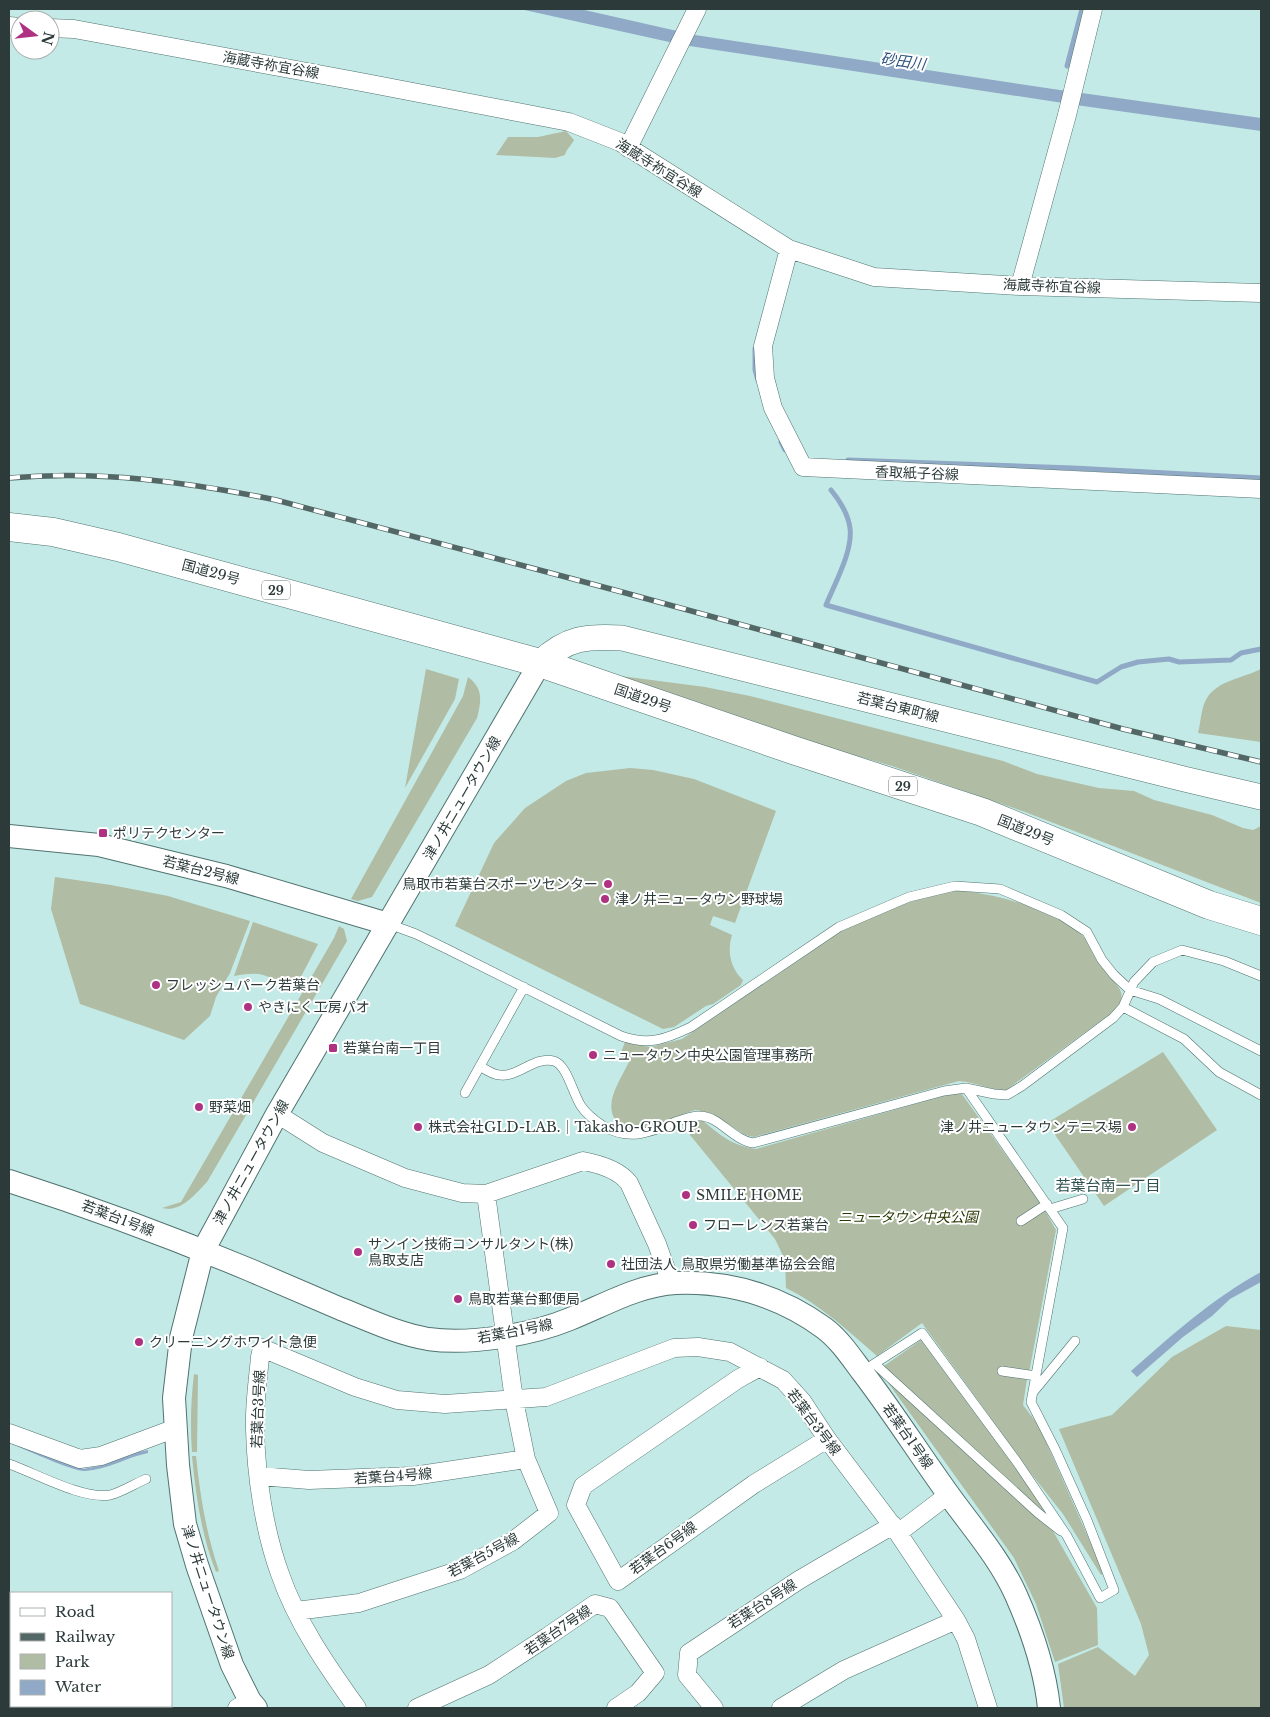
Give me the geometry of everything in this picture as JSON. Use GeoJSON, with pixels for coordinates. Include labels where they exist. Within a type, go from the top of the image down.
{"type":"FeatureCollection","features":[{"type":"Feature","properties":{"kind":"highway","name":"国道29号"},"geometry":{"type":"LineString","coordinates":[[9,527],[53,532],[118,547],[540,663],[784,747],[982,812],[1209,905],[1261,921]]}},
{"type":"Feature","properties":{"kind":"main road","name":"若葉台東町線"},"geometry":{"type":"LineString","coordinates":[[540,663],[553,651],[572,641],[595,637],[622,638],[1261,797]]}},
{"type":"Feature","properties":{"kind":"street"},"geometry":{"type":"LineString","coordinates":[[628,148],[697,9]]}},
{"type":"Feature","properties":{"kind":"street"},"geometry":{"type":"LineString","coordinates":[[1020,286],[1093,9]]}},
{"type":"Feature","properties":{"kind":"street","name":"海蔵寺祢宜谷線"},"geometry":{"type":"LineString","coordinates":[[60,28],[94,32],[568,122],[620,142],[788,248],[874,277],[1020,286],[1261,293]]}},
{"type":"Feature","properties":{"kind":"street","name":"香取紙子谷線"},"geometry":{"type":"LineString","coordinates":[[788,248],[763,346],[765,378],[773,408],[803,467],[1261,489]]}},
{"type":"Feature","properties":{"kind":"street","name":"津ノ井ニュータウン線"},"geometry":{"type":"LineString","coordinates":[[248,1706],[215,1618],[185,1524],[178,1465],[174,1398],[182,1338],[203,1251],[277,1114],[540,663]]}},
{"type":"Feature","properties":{"kind":"street","name":"若葉台2号線"},"geometry":{"type":"LineString","coordinates":[[9,836],[99,845],[226,876],[388,924]]}},
{"type":"Feature","properties":{"kind":"street"},"geometry":{"type":"LineString","coordinates":[[277,1114],[323,1143],[405,1178],[462,1193],[486,1194],[583,1161],[596,1163],[624,1177],[629,1183],[657,1244],[671,1283]]}},
{"type":"Feature","properties":{"kind":"street","name":"若葉台1号線"},"geometry":{"type":"LineString","coordinates":[[9,1181],[89,1206],[203,1251],[384,1327],[428,1339],[472,1340],[535,1330],[569,1320],[615,1299],[650,1286],[671,1283],[699,1283],[733,1288],[763,1295],[788,1305],[827,1330],[869,1368],[948,1495],[981,1538],[1015,1592],[1032,1634],[1042,1668],[1049,1708]]}},
{"type":"Feature","properties":{"kind":"street"},"geometry":{"type":"LineString","coordinates":[[486,1194],[514,1400]]}},
{"type":"Feature","properties":{"kind":"street","name":"若葉台3号線"},"geometry":{"type":"LineString","coordinates":[[357,1708],[321,1657],[296,1610],[280,1574],[263,1510],[255,1427],[262,1348],[355,1387],[397,1400],[445,1404],[546,1397],[674,1348],[698,1347],[730,1352],[783,1380],[802,1401],[827,1440],[896,1529],[956,1620],[966,1639],[988,1708]]}},
{"type":"Feature","properties":{"kind":"street","name":"若葉台6号線"},"geometry":{"type":"LineString","coordinates":[[760,1367],[738,1379],[583,1486],[576,1504],[618,1580],[754,1484],[827,1440]]}},
{"type":"Feature","properties":{"kind":"street","name":"若葉台5号線"},"geometry":{"type":"LineString","coordinates":[[296,1610],[359,1603],[460,1570],[513,1541],[549,1513],[526,1459],[514,1400]]}},
{"type":"Feature","properties":{"kind":"street"},"geometry":{"type":"LineString","coordinates":[[9,1433],[80,1459],[101,1456],[176,1428]]}},
{"type":"Feature","properties":{"kind":"street","name":"若葉台4号線"},"geometry":{"type":"LineString","coordinates":[[259,1476],[310,1480],[413,1476],[526,1459]]}},
{"type":"Feature","properties":{"kind":"street"},"geometry":{"type":"LineString","coordinates":[[896,1529],[948,1495]]}},
{"type":"Feature","properties":{"kind":"street","name":"若葉台8号線"},"geometry":{"type":"LineString","coordinates":[[714,1708],[687,1675],[690,1653],[799,1580],[896,1529]]}},
{"type":"Feature","properties":{"kind":"street","name":"若葉台7号線"},"geometry":{"type":"LineString","coordinates":[[417,1708],[489,1675],[548,1638],[595,1604],[610,1608],[655,1673],[638,1693],[616,1708]]}},
{"type":"Feature","properties":{"kind":"street"},"geometry":{"type":"LineString","coordinates":[[781,1708],[844,1670],[956,1620]]}},
{"type":"Feature","properties":{"kind":"lane"},"geometry":{"type":"LineString","coordinates":[[388,924],[416,934],[621,1036],[633,1040],[655,1041],[671,1037],[691,1027],[840,927],[910,897],[954,886],[1000,890],[1061,914],[1087,932],[1102,960],[1130,990],[1159,999],[1261,1051]]}},
{"type":"Feature","properties":{"kind":"lane"},"geometry":{"type":"LineString","coordinates":[[480,1066],[502,1076],[543,1060],[556,1062],[563,1067],[580,1104],[589,1117],[618,1134],[634,1136],[648,1133],[687,1118],[700,1116],[709,1118],[738,1138],[754,1143],[944,1091],[966,1088],[1007,1095],[1049,1067],[1113,1018],[1122,1007],[1134,982],[1153,962],[1182,950],[1224,961],[1261,976]]}},
{"type":"Feature","properties":{"kind":"lane"},"geometry":{"type":"LineString","coordinates":[[465,1093],[524,987]]}},
{"type":"Feature","properties":{"kind":"lane"},"geometry":{"type":"LineString","coordinates":[[1122,1007],[1184,1039],[1219,1072],[1261,1095]]}},
{"type":"Feature","properties":{"kind":"lane"},"geometry":{"type":"LineString","coordinates":[[966,1088],[1063,1228],[1030,1402],[1055,1449],[1114,1590],[1100,1598],[1067,1536],[1017,1462],[922,1333],[869,1368],[1067,1536]]}},
{"type":"Feature","properties":{"kind":"lane"},"geometry":{"type":"LineString","coordinates":[[1021,1221],[1048,1206],[1083,1199]]}},
{"type":"Feature","properties":{"kind":"lane"},"geometry":{"type":"LineString","coordinates":[[1032,1393],[1074,1341]]}},
{"type":"Feature","properties":{"kind":"lane"},"geometry":{"type":"LineString","coordinates":[[1002,1371],[1036,1376]]}},
{"type":"Feature","properties":{"kind":"lane"},"geometry":{"type":"LineString","coordinates":[[9,1464],[78,1491],[96,1495],[109,1495],[119,1492],[146,1479]]}},
{"type":"Feature","properties":{"kind":"green space"},"geometry":{"type":"Polygon","coordinates":[[[566,131],[574,140],[565,155],[555,158],[496,155],[508,137],[538,137],[566,131]]]}},
{"type":"Feature","properties":{"kind":"green space"},"geometry":{"type":"Polygon","coordinates":[[[426,669],[459,679],[455,699],[405,788],[426,669]]]}},
{"type":"Feature","properties":{"kind":"green space"},"geometry":{"type":"Polygon","coordinates":[[[1261,669],[1261,742],[1198,733],[1203,706],[1212,692],[1224,683],[1261,669]]]}},
{"type":"Feature","properties":{"kind":"green space"},"geometry":{"type":"Polygon","coordinates":[[[613,675],[705,687],[750,696],[1003,761],[1037,774],[1099,788],[1134,791],[1154,800],[1212,815],[1243,828],[1253,830],[1261,826],[1261,903],[1025,812],[892,766],[770,731],[613,675]]]}},
{"type":"Feature","properties":{"kind":"green space"},"geometry":{"type":"Polygon","coordinates":[[[468,677],[477,686],[479,691],[480,701],[477,718],[372,897],[358,901],[351,899],[463,696],[468,677]]]}},
{"type":"Feature","properties":{"kind":"green space","name":"津ノ井ニュータウン野球場"},"geometry":{"type":"Polygon","coordinates":[[[630,768],[653,770],[694,779],[776,811],[735,923],[713,916],[710,925],[732,935],[730,953],[732,965],[743,980],[741,985],[674,1027],[663,1029],[455,926],[494,843],[525,808],[566,781],[586,773],[630,768]]]}},
{"type":"Feature","properties":{"kind":"green space"},"geometry":{"type":"Polygon","coordinates":[[[55,877],[168,896],[250,921],[230,973],[216,997],[210,1016],[184,1040],[80,1004],[51,909],[55,877]]]}},
{"type":"Feature","properties":{"kind":"green space"},"geometry":{"type":"Polygon","coordinates":[[[954,890],[987,895],[1024,904],[1042,911],[1073,928],[1088,942],[1102,967],[1118,986],[1122,994],[1113,1012],[1006,1090],[959,1081],[754,1137],[745,1135],[708,1112],[695,1110],[652,1126],[627,1131],[618,1124],[613,1116],[611,1107],[615,1089],[629,1062],[620,1055],[625,1042],[650,1047],[682,1039],[840,932],[867,918],[896,907],[954,890]]]}},
{"type":"Feature","properties":{"kind":"green space"},"geometry":{"type":"Polygon","coordinates":[[[253,922],[318,944],[293,992],[281,990],[273,979],[261,974],[234,976],[253,922]]]}},
{"type":"Feature","properties":{"kind":"green space"},"geometry":{"type":"Polygon","coordinates":[[[339,926],[344,929],[347,941],[207,1182],[181,1205],[169,1209],[162,1208],[181,1202],[334,938],[339,926]]]}},
{"type":"Feature","properties":{"kind":"green space","name":"津ノ井ニュータウンテニス場"},"geometry":{"type":"Polygon","coordinates":[[[1163,1052],[1217,1130],[1104,1206],[1047,1123],[1163,1052]]]}},
{"type":"Feature","properties":{"kind":"green space","name":"ニュータウン中央公園"},"geometry":{"type":"Polygon","coordinates":[[[954,1093],[961,1093],[1041,1203],[1016,1219],[1020,1225],[1044,1209],[1056,1230],[1029,1373],[1001,1366],[1000,1373],[1027,1379],[1023,1405],[1039,1426],[1104,1573],[1101,1575],[1063,1514],[1029,1471],[922,1323],[877,1356],[823,1310],[786,1288],[785,1260],[775,1239],[690,1135],[688,1129],[692,1121],[703,1121],[734,1143],[756,1149],[954,1093]]]}},
{"type":"Feature","properties":{"kind":"green space"},"geometry":{"type":"Polygon","coordinates":[[[1226,1326],[1261,1330],[1261,1708],[1064,1708],[1058,1664],[1098,1647],[1135,1676],[1149,1655],[1141,1624],[1059,1429],[1112,1415],[1172,1357],[1226,1326]]]}},
{"type":"Feature","properties":{"kind":"green space"},"geometry":{"type":"Polygon","coordinates":[[[921,1340],[1056,1523],[884,1366],[921,1340]]]}},
{"type":"Feature","properties":{"kind":"green space"},"geometry":{"type":"Polygon","coordinates":[[[194,1374],[198,1375],[197,1452],[192,1452],[191,1442],[194,1374]]]}},
{"type":"Feature","properties":{"kind":"green space"},"geometry":{"type":"Polygon","coordinates":[[[884,1377],[1053,1531],[1097,1608],[1098,1645],[1055,1662],[1036,1604],[1014,1558],[884,1377]]]}},
{"type":"Feature","properties":{"kind":"green space"},"geometry":{"type":"Polygon","coordinates":[[[192,1456],[196,1456],[204,1514],[219,1571],[216,1572],[206,1543],[200,1515],[192,1456]]]}},
{"type":"Feature","properties":{"kind":"water"},"geometry":{"type":"Polygon","coordinates":[[[520,9],[580,9],[695,35],[1261,118],[1261,131],[1076,105],[683,45],[520,9]]]}},
{"type":"Feature","properties":{"kind":"water"},"geometry":{"type":"Polygon","coordinates":[[[1261,1272],[1261,1282],[1230,1299],[1137,1377],[1131,1371],[1210,1305],[1261,1272]]]}},
{"type":"Feature","properties":{"kind":"water"},"geometry":{"type":"Polygon","coordinates":[[[9,1440],[83,1469],[99,1466],[133,1453],[148,1450],[148,1453],[101,1468],[85,1471],[70,1468],[9,1443],[9,1440]]]}},
{"type":"Feature","properties":{"kind":"waterway"},"geometry":{"type":"LineString","coordinates":[[1067,66],[1082,9]]}},
{"type":"Feature","properties":{"kind":"waterway"},"geometry":{"type":"LineString","coordinates":[[755,349],[755,370],[758,380]]}},
{"type":"Feature","properties":{"kind":"waterway"},"geometry":{"type":"LineString","coordinates":[[781,442],[785,450]]}},
{"type":"Feature","properties":{"kind":"waterway"},"geometry":{"type":"LineString","coordinates":[[848,460],[1073,468],[1261,478]]}},
{"type":"Feature","properties":{"kind":"waterway"},"geometry":{"type":"LineString","coordinates":[[831,490],[845,512],[849,523],[850,537],[846,557],[826,605],[1097,682],[1121,667],[1138,662],[1169,659],[1179,662],[1231,660],[1241,653],[1261,649]]}},
{"type":"Feature","properties":{"kind":"railway"},"geometry":{"type":"LineString","coordinates":[[9,478],[76,476],[143,479],[210,488],[276,500],[1123,729],[1261,762]]}},
{"type":"Feature","properties":{"kind":"place","name":"ポリテクセンター"},"geometry":{"type":"Point","coordinates":[103,833]}},
{"type":"Feature","properties":{"kind":"place","name":"鳥取市若葉台スポーツセンター"},"geometry":{"type":"Point","coordinates":[608,884]}},
{"type":"Feature","properties":{"kind":"place","name":"津ノ井ニュータウン野球場"},"geometry":{"type":"Point","coordinates":[605,899]}},
{"type":"Feature","properties":{"kind":"place","name":"フレッシュパーク若葉台"},"geometry":{"type":"Point","coordinates":[156,985]}},
{"type":"Feature","properties":{"kind":"place","name":"やきにく工房パオ"},"geometry":{"type":"Point","coordinates":[248,1007]}},
{"type":"Feature","properties":{"kind":"place","name":"若葉台南一丁目"},"geometry":{"type":"Point","coordinates":[333,1048]}},
{"type":"Feature","properties":{"kind":"place","name":"ニュータウン中央公園管理事務所"},"geometry":{"type":"Point","coordinates":[593,1055]}},
{"type":"Feature","properties":{"kind":"place","name":"野菜畑"},"geometry":{"type":"Point","coordinates":[199,1107]}},
{"type":"Feature","properties":{"kind":"place","name":"株式会社GLD-LAB.｜Takasho-GROUP."},"geometry":{"type":"Point","coordinates":[418,1127]}},
{"type":"Feature","properties":{"kind":"place","name":"津ノ井ニュータウンテニス場"},"geometry":{"type":"Point","coordinates":[1132,1127]}},
{"type":"Feature","properties":{"kind":"place","name":"SMILE HOME"},"geometry":{"type":"Point","coordinates":[686,1195]}},
{"type":"Feature","properties":{"kind":"place","name":"フローレンス若葉台"},"geometry":{"type":"Point","coordinates":[693,1225]}},
{"type":"Feature","properties":{"kind":"place","name":"サンイン技術コンサルタント(株) 鳥取支店"},"geometry":{"type":"Point","coordinates":[358,1252]}},
{"type":"Feature","properties":{"kind":"place","name":"社団法人 鳥取県労働基準協会会館"},"geometry":{"type":"Point","coordinates":[611,1264]}},
{"type":"Feature","properties":{"kind":"place","name":"鳥取若葉台郵便局"},"geometry":{"type":"Point","coordinates":[458,1299]}},
{"type":"Feature","properties":{"kind":"place","name":"クリーニングホワイト急便"},"geometry":{"type":"Point","coordinates":[139,1342]}},
{"type":"Feature","properties":{"kind":"district","name":"若葉台南一丁目"},"geometry":{"type":"Point","coordinates":[1108,1185]}},
{"type":"Feature","properties":{"kind":"water label","name":"砂田川"},"geometry":{"type":"Point","coordinates":[903,61]}}]}
